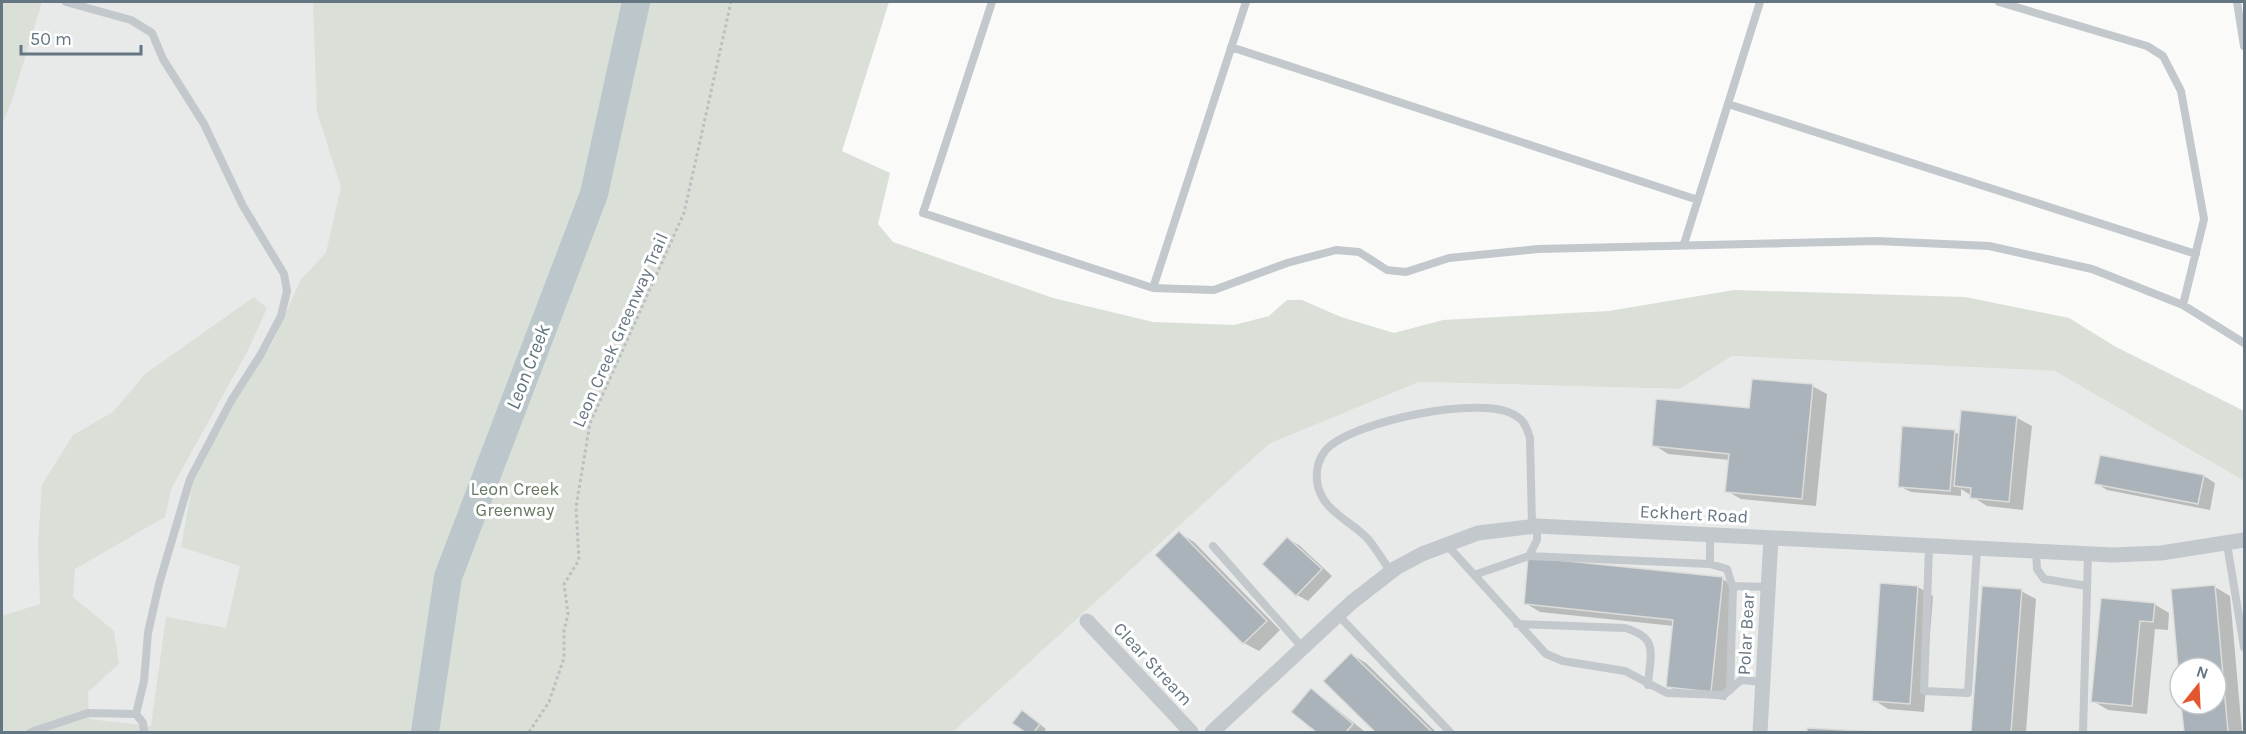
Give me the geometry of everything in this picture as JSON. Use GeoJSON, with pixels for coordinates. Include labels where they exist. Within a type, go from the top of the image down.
{"type":"FeatureCollection","features":[{"type":"Feature","properties":{"kind":"street","name":"Eckhert Road"},"geometry":{"type":"LineString","coordinates":[[1212,732],[1302,647],[1391,572],[1446,544],[1478,534],[1535,526],[2088,554],[2162,553],[2244,540]]}},
{"type":"Feature","properties":{"kind":"street","name":"Polar Bear"},"geometry":{"type":"LineString","coordinates":[[1760,732],[1771,538]]}},
{"type":"Feature","properties":{"kind":"street","name":"Clear Stream"},"geometry":{"type":"LineString","coordinates":[[1087,621],[1191,732]]}},
{"type":"Feature","properties":{"kind":"lane"},"geometry":{"type":"LineString","coordinates":[[66,2],[131,20],[152,33],[163,59],[204,124],[243,206],[284,274],[287,291],[281,315],[261,354],[231,401],[190,479],[159,584],[136,714],[143,723],[144,732]]}},
{"type":"Feature","properties":{"kind":"lane"},"geometry":{"type":"LineString","coordinates":[[992,2],[923,213],[1153,288],[1214,290],[1287,263],[1336,250],[1359,252],[1387,270],[1406,272],[1449,258],[1527,250],[1684,244],[1877,241],[1989,246],[2092,269],[2183,305],[2244,343]]}},
{"type":"Feature","properties":{"kind":"lane"},"geometry":{"type":"LineString","coordinates":[[1153,288],[1246,2]]}},
{"type":"Feature","properties":{"kind":"lane"},"geometry":{"type":"LineString","coordinates":[[1684,244],[1760,2]]}},
{"type":"Feature","properties":{"kind":"lane"},"geometry":{"type":"LineString","coordinates":[[1999,2],[2147,46],[2163,56],[2181,91],[2204,219],[2183,305]]}},
{"type":"Feature","properties":{"kind":"lane"},"geometry":{"type":"LineString","coordinates":[[2237,2],[2244,46]]}},
{"type":"Feature","properties":{"kind":"lane"},"geometry":{"type":"LineString","coordinates":[[1231,47],[1698,200]]}},
{"type":"Feature","properties":{"kind":"lane"},"geometry":{"type":"LineString","coordinates":[[1728,104],[2196,254]]}},
{"type":"Feature","properties":{"kind":"lane"},"geometry":{"type":"LineString","coordinates":[[1391,572],[1367,538],[1324,501],[1317,484],[1317,466],[1325,451],[1341,438],[1368,428],[1431,412],[1456,409],[1501,410],[1516,415],[1526,425],[1530,438],[1537,540],[1529,556]]}},
{"type":"Feature","properties":{"kind":"lane"},"geometry":{"type":"LineString","coordinates":[[1710,534],[1710,564]]}},
{"type":"Feature","properties":{"kind":"lane"},"geometry":{"type":"LineString","coordinates":[[1446,544],[1546,654],[1563,661],[1625,671],[1667,693],[1724,695],[1741,680],[1763,682]]}},
{"type":"Feature","properties":{"kind":"lane"},"geometry":{"type":"LineString","coordinates":[[2227,544],[2244,647]]}},
{"type":"Feature","properties":{"kind":"lane"},"geometry":{"type":"LineString","coordinates":[[1213,546],[1302,647]]}},
{"type":"Feature","properties":{"kind":"lane"},"geometry":{"type":"LineString","coordinates":[[1929,546],[1924,691],[1968,693],[1977,549]]}},
{"type":"Feature","properties":{"kind":"lane"},"geometry":{"type":"LineString","coordinates":[[2036,552],[2037,569],[2044,579],[2087,586]]}},
{"type":"Feature","properties":{"kind":"lane"},"geometry":{"type":"LineString","coordinates":[[2083,732],[2088,554]]}},
{"type":"Feature","properties":{"kind":"lane"},"geometry":{"type":"LineString","coordinates":[[1474,575],[1529,556],[1710,564],[1727,569],[1733,586],[1730,690]]}},
{"type":"Feature","properties":{"kind":"lane"},"geometry":{"type":"LineString","coordinates":[[1733,586],[1768,587]]}},
{"type":"Feature","properties":{"kind":"lane"},"geometry":{"type":"LineString","coordinates":[[1338,615],[1450,732]]}},
{"type":"Feature","properties":{"kind":"lane"},"geometry":{"type":"LineString","coordinates":[[1517,624],[1624,628],[1639,632],[1647,638],[1651,647],[1648,685]]}},
{"type":"Feature","properties":{"kind":"lane"},"geometry":{"type":"LineString","coordinates":[[31,732],[88,713],[136,714]]}},
{"type":"Feature","properties":{"kind":"path","name":"Leon Creek Greenway Trail"},"geometry":{"type":"LineString","coordinates":[[529,732],[549,702],[564,658],[564,631],[568,614],[564,584],[579,560],[576,507],[590,423],[684,213],[730,2]]}},
{"type":"Feature","properties":{"kind":"shaded area"},"geometry":{"type":"Polygon","coordinates":[[[2,2],[443,2],[199,732],[2,732],[2,2]]]}},
{"type":"Feature","properties":{"kind":"shaded area"},"geometry":{"type":"Polygon","coordinates":[[[1732,356],[2055,371],[2244,481],[2244,732],[953,732],[1269,444],[1419,382],[1680,389],[1732,356]]]}},
{"type":"Feature","properties":{"kind":"green space"},"geometry":{"type":"Polygon","coordinates":[[[2,2],[42,2],[2,125],[2,2]]]}},
{"type":"Feature","properties":{"kind":"green space","name":"Leon Creek Greenway"},"geometry":{"type":"Polygon","coordinates":[[[313,2],[889,2],[842,151],[890,173],[878,224],[893,242],[1053,298],[1153,322],[1234,325],[1269,316],[1287,300],[1302,300],[1341,317],[1394,333],[1443,320],[1609,311],[1734,290],[1965,297],[2069,318],[2116,347],[2244,411],[2244,481],[2055,371],[1732,356],[1680,389],[1419,382],[1269,444],[953,732],[2,732],[2,616],[40,604],[38,543],[42,485],[73,435],[113,412],[145,374],[254,297],[267,308],[248,350],[172,487],[165,517],[75,569],[73,597],[114,631],[119,664],[88,692],[89,719],[151,726],[166,617],[226,628],[240,566],[181,547],[193,481],[231,408],[273,342],[301,279],[326,253],[341,187],[317,112],[313,2]]]}},
{"type":"Feature","properties":{"kind":"building"},"geometry":{"type":"Polygon","coordinates":[[[1752,379],[1813,384],[1802,499],[1725,492],[1729,454],[1652,446],[1656,399],[1749,408],[1752,379]]]}},
{"type":"Feature","properties":{"kind":"building"},"geometry":{"type":"Polygon","coordinates":[[[1961,410],[2017,416],[2009,502],[1970,498],[1971,488],[1954,486],[1961,410]]]}},
{"type":"Feature","properties":{"kind":"building"},"geometry":{"type":"Polygon","coordinates":[[[1902,426],[1955,430],[1950,491],[1898,487],[1902,426]]]}},
{"type":"Feature","properties":{"kind":"building"},"geometry":{"type":"Polygon","coordinates":[[[2100,455],[2204,475],[2198,504],[2094,484],[2100,455]]]}},
{"type":"Feature","properties":{"kind":"building"},"geometry":{"type":"Polygon","coordinates":[[[1179,531],[1267,621],[1243,644],[1155,555],[1179,531]]]}},
{"type":"Feature","properties":{"kind":"building"},"geometry":{"type":"Polygon","coordinates":[[[1287,537],[1322,569],[1296,596],[1262,564],[1287,537]]]}},
{"type":"Feature","properties":{"kind":"building"},"geometry":{"type":"Polygon","coordinates":[[[1528,557],[1723,577],[1711,692],[1666,687],[1673,620],[1524,604],[1528,557]]]}},
{"type":"Feature","properties":{"kind":"building"},"geometry":{"type":"Polygon","coordinates":[[[1880,583],[1918,586],[1910,704],[1872,701],[1880,583]]]}},
{"type":"Feature","properties":{"kind":"building"},"geometry":{"type":"Polygon","coordinates":[[[2215,585],[2221,656],[2177,656],[2171,589],[2215,585]]]}},
{"type":"Feature","properties":{"kind":"building"},"geometry":{"type":"Polygon","coordinates":[[[1982,586],[2022,589],[2011,732],[1971,732],[1982,586]]]}},
{"type":"Feature","properties":{"kind":"building"},"geometry":{"type":"Polygon","coordinates":[[[2101,598],[2155,603],[2153,622],[2140,621],[2132,706],[2091,702],[2101,598]]]}},
{"type":"Feature","properties":{"kind":"building"},"geometry":{"type":"Polygon","coordinates":[[[1351,653],[1432,732],[1375,732],[1323,681],[1351,653]]]}},
{"type":"Feature","properties":{"kind":"building"},"geometry":{"type":"Polygon","coordinates":[[[1311,688],[1353,724],[1346,732],[1316,732],[1291,712],[1311,688]]]}},
{"type":"Feature","properties":{"kind":"building"},"geometry":{"type":"Polygon","coordinates":[[[1022,710],[1040,724],[1034,732],[1025,732],[1012,723],[1022,710]]]}},
{"type":"Feature","properties":{"kind":"building"},"geometry":{"type":"Polygon","coordinates":[[[2182,716],[2227,716],[2228,732],[2184,732],[2182,716]]]}},
{"type":"Feature","properties":{"kind":"building"},"geometry":{"type":"Polygon","coordinates":[[[1807,728],[1880,732],[1807,732],[1807,728]]]}},
{"type":"Feature","properties":{"kind":"waterway","name":"Leon Creek"},"geometry":{"type":"LineString","coordinates":[[425,732],[448,577],[594,194],[636,2]]}}]}
